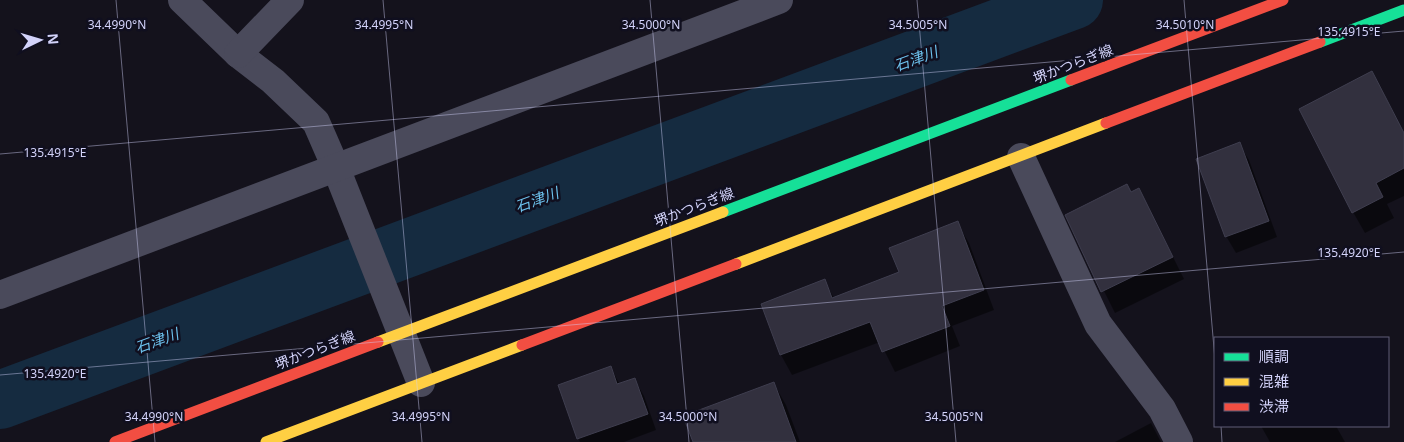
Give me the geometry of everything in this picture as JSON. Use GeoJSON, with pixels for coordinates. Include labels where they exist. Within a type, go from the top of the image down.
{"type":"FeatureCollection","features":[{"type":"Feature","properties":{"kind":"main road","name":"堺かつらぎ線"},"geometry":{"type":"LineString","coordinates":[[115,442],[1283,0]]}},
{"type":"Feature","properties":{"kind":"main road"},"geometry":{"type":"LineString","coordinates":[[266,442],[1021,157],[1404,10]]}},
{"type":"Feature","properties":{"kind":"street"},"geometry":{"type":"LineString","coordinates":[[182,0],[238,54],[273,81],[316,122],[389,299],[421,383]]}},
{"type":"Feature","properties":{"kind":"street"},"geometry":{"type":"LineString","coordinates":[[238,54],[290,0]]}},
{"type":"Feature","properties":{"kind":"street"},"geometry":{"type":"LineString","coordinates":[[0,295],[779,0]]}},
{"type":"Feature","properties":{"kind":"street"},"geometry":{"type":"LineString","coordinates":[[1021,157],[1098,324],[1162,409],[1179,442]]}},
{"type":"Feature","properties":{"kind":"building"},"geometry":{"type":"Polygon","coordinates":[[[1372,71],[1404,133],[1404,168],[1376,183],[1383,197],[1352,213],[1299,109],[1372,71]]]}},
{"type":"Feature","properties":{"kind":"building"},"geometry":{"type":"Polygon","coordinates":[[[1240,142],[1269,221],[1225,237],[1196,159],[1240,142]]]}},
{"type":"Feature","properties":{"kind":"building"},"geometry":{"type":"Polygon","coordinates":[[[1127,184],[1131,192],[1139,188],[1173,257],[1101,292],[1065,215],[1127,184]]]}},
{"type":"Feature","properties":{"kind":"building"},"geometry":{"type":"Polygon","coordinates":[[[958,221],[984,290],[942,306],[950,326],[882,352],[870,322],[780,355],[761,304],[825,279],[832,298],[899,272],[889,248],[958,221]]]}},
{"type":"Feature","properties":{"kind":"building"},"geometry":{"type":"Polygon","coordinates":[[[611,366],[617,384],[635,378],[648,414],[577,439],[558,385],[611,366]]]}},
{"type":"Feature","properties":{"kind":"building"},"geometry":{"type":"Polygon","coordinates":[[[774,382],[796,442],[693,442],[683,416],[774,382]]]}},
{"type":"Feature","properties":{"kind":"waterway","name":"石津川"},"geometry":{"type":"LineString","coordinates":[[0,400],[1074,0]]}},
{"type":"Feature","properties":{"kind":"traffic: fast"},"geometry":{"type":"LineString","coordinates":[[1320,42],[1404,10]]}},
{"type":"Feature","properties":{"kind":"traffic: fast"},"geometry":{"type":"LineString","coordinates":[[723,212],[1071,80]]}},
{"type":"Feature","properties":{"kind":"traffic: slow"},"geometry":{"type":"LineString","coordinates":[[736,264],[1106,123]]}},
{"type":"Feature","properties":{"kind":"traffic: slow"},"geometry":{"type":"LineString","coordinates":[[378,342],[723,212]]}},
{"type":"Feature","properties":{"kind":"traffic: slow"},"geometry":{"type":"LineString","coordinates":[[266,442],[522,345]]}},
{"type":"Feature","properties":{"kind":"traffic: jam"},"geometry":{"type":"LineString","coordinates":[[1071,80],[1283,0]]}},
{"type":"Feature","properties":{"kind":"traffic: jam"},"geometry":{"type":"LineString","coordinates":[[1106,123],[1320,42]]}},
{"type":"Feature","properties":{"kind":"traffic: jam"},"geometry":{"type":"LineString","coordinates":[[522,345],[736,264]]}},
{"type":"Feature","properties":{"kind":"traffic: jam"},"geometry":{"type":"LineString","coordinates":[[115,442],[378,342]]}}]}
